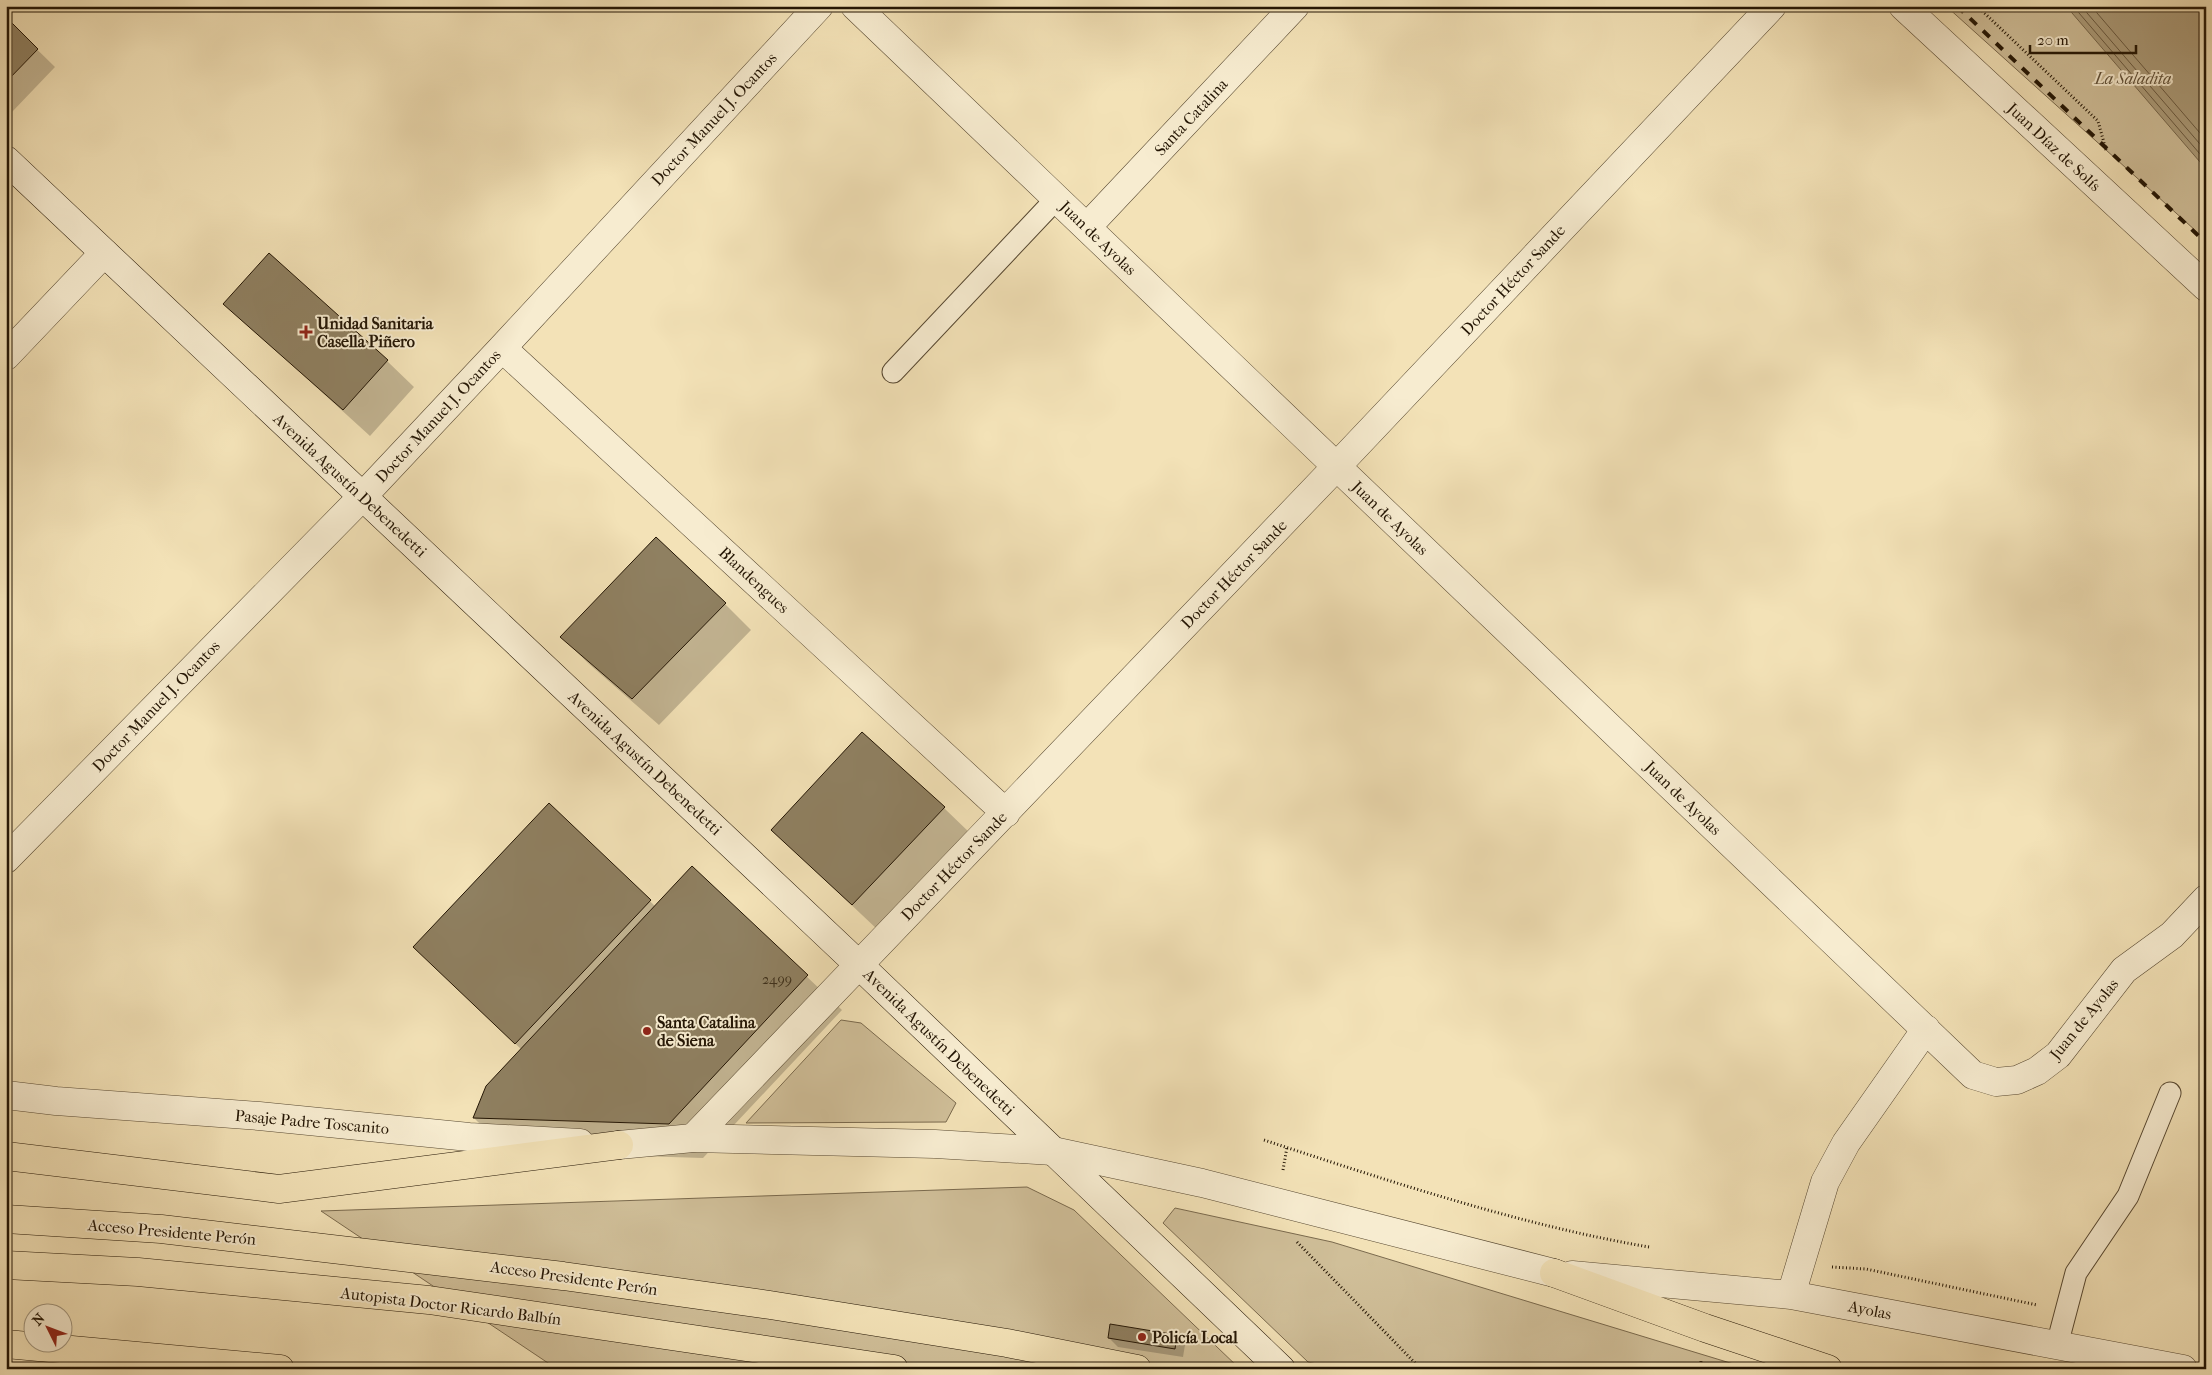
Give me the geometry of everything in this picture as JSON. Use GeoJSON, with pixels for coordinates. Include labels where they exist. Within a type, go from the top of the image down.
{"type":"FeatureCollection","features":[{"type":"Feature","properties":{"kind":"highway"},"geometry":{"type":"LineString","coordinates":[[6,1156],[279,1189],[619,1145]]}},
{"type":"Feature","properties":{"kind":"highway","name":"Acceso Presidente Perón"},"geometry":{"type":"LineString","coordinates":[[6,1218],[161,1228],[563,1276],[979,1338],[1137,1369]]}},
{"type":"Feature","properties":{"kind":"highway","name":"Autopista Doctor Ricardo Balbín"},"geometry":{"type":"LineString","coordinates":[[6,1265],[138,1272],[429,1300],[894,1369]]}},
{"type":"Feature","properties":{"kind":"highway"},"geometry":{"type":"LineString","coordinates":[[1554,1274],[1705,1328],[1828,1369]]}},
{"type":"Feature","properties":{"kind":"highway"},"geometry":{"type":"LineString","coordinates":[[6,1344],[280,1369]]}},
{"type":"Feature","properties":{"kind":"street","name":"Doctor Manuel J. Ocantos"},"geometry":{"type":"LineString","coordinates":[[6,859],[362,496],[819,6]]}},
{"type":"Feature","properties":{"kind":"street","name":"Juan de Ayolas"},"geometry":{"type":"LineString","coordinates":[[855,6],[1973,1075],[1996,1082],[2017,1080],[2037,1072],[2058,1056],[2124,970],[2172,936],[2206,899]]}},
{"type":"Feature","properties":{"kind":"street","name":"Santa Catalina"},"geometry":{"type":"LineString","coordinates":[[1087,227],[1295,6]]}},
{"type":"Feature","properties":{"kind":"street","name":"Doctor Héctor Sande"},"geometry":{"type":"LineString","coordinates":[[693,1138],[1336,467],[1772,6]]}},
{"type":"Feature","properties":{"kind":"street","name":"Juan Díaz de Solís"},"geometry":{"type":"LineString","coordinates":[[1903,6],[2206,288]]}},
{"type":"Feature","properties":{"kind":"street","name":"Avenida Agustín Debenedetti"},"geometry":{"type":"LineString","coordinates":[[6,160],[858,964],[1282,1369]]}},
{"type":"Feature","properties":{"kind":"street"},"geometry":{"type":"LineString","coordinates":[[6,356],[104,253]]}},
{"type":"Feature","properties":{"kind":"street","name":"Blandengues"},"geometry":{"type":"LineString","coordinates":[[502,348],[1006,813]]}},
{"type":"Feature","properties":{"kind":"street"},"geometry":{"type":"LineString","coordinates":[[1792,1295],[1825,1182],[1846,1143],[1926,1029]]}},
{"type":"Feature","properties":{"kind":"street","name":"Pasaje Padre Toscanito"},"geometry":{"type":"LineString","coordinates":[[6,1095],[56,1101],[269,1117],[469,1137],[619,1145],[693,1138],[935,1144],[1053,1152]]}},
{"type":"Feature","properties":{"kind":"street","name":"Ayolas"},"geometry":{"type":"LineString","coordinates":[[1053,1152],[1202,1183],[1277,1204],[1554,1274],[1792,1295],[2182,1369]]}},
{"type":"Feature","properties":{"kind":"lane"},"geometry":{"type":"LineString","coordinates":[[893,372],[1057,198]]}},
{"type":"Feature","properties":{"kind":"lane"},"geometry":{"type":"LineString","coordinates":[[2057,1345],[2076,1273],[2128,1196],[2170,1093]]}},
{"type":"Feature","properties":{"kind":"path"},"geometry":{"type":"LineString","coordinates":[[1978,6],[2098,121],[2108,157]]}},
{"type":"Feature","properties":{"kind":"path"},"geometry":{"type":"LineString","coordinates":[[1264,1140],[1365,1173],[1585,1236],[1654,1248]]}},
{"type":"Feature","properties":{"kind":"path"},"geometry":{"type":"LineString","coordinates":[[1287,1148],[1277,1204],[1277,1221],[1421,1369]]}},
{"type":"Feature","properties":{"kind":"path"},"geometry":{"type":"LineString","coordinates":[[1800,1265],[1866,1269],[2066,1311]]}},
{"type":"Feature","properties":{"kind":"green space","name":"La Saladita"},"geometry":{"type":"Polygon","coordinates":[[[1946,6],[2206,6],[2206,240],[1946,6]]]}},
{"type":"Feature","properties":{"kind":"green space"},"geometry":{"type":"Polygon","coordinates":[[[841,1020],[861,1023],[956,1103],[946,1122],[746,1123],[841,1020]]]}},
{"type":"Feature","properties":{"kind":"green space"},"geometry":{"type":"Polygon","coordinates":[[[1027,1187],[1074,1210],[1240,1369],[557,1369],[321,1211],[1027,1187]]]}},
{"type":"Feature","properties":{"kind":"green space"},"geometry":{"type":"Polygon","coordinates":[[[1175,1208],[1332,1242],[1750,1369],[1338,1369],[1308,1362],[1163,1223],[1175,1208]]]}},
{"type":"Feature","properties":{"kind":"water"},"geometry":{"type":"Polygon","coordinates":[[[2066,6],[2206,6],[2206,169],[2066,6]]]}},
{"type":"Feature","properties":{"kind":"building"},"geometry":{"type":"Polygon","coordinates":[[[8,19],[38,49],[6,82],[6,21],[8,19]]]}},
{"type":"Feature","properties":{"kind":"building","name":"Unidad Sanitaria Casella Piñero"},"geometry":{"type":"Polygon","coordinates":[[[269,253],[388,360],[343,410],[223,304],[269,253]]]}},
{"type":"Feature","properties":{"kind":"building"},"geometry":{"type":"Polygon","coordinates":[[[656,537],[726,603],[632,699],[560,637],[656,537]]]}},
{"type":"Feature","properties":{"kind":"building"},"geometry":{"type":"Polygon","coordinates":[[[862,732],[945,807],[852,905],[771,830],[862,732]]]}},
{"type":"Feature","properties":{"kind":"building"},"geometry":{"type":"Polygon","coordinates":[[[549,803],[651,900],[515,1044],[413,947],[549,803]]]}},
{"type":"Feature","properties":{"kind":"building","name":"Santa Catalina de Siena"},"geometry":{"type":"Polygon","coordinates":[[[692,866],[808,975],[669,1124],[473,1118],[486,1086],[692,866]]]}},
{"type":"Feature","properties":{"kind":"building","name":"Policía Local"},"geometry":{"type":"Polygon","coordinates":[[[1110,1324],[1177,1335],[1175,1349],[1108,1338],[1110,1324]]]}},
{"type":"Feature","properties":{"kind":"railway"},"geometry":{"type":"LineString","coordinates":[[1957,6],[2206,243]]}},
{"type":"Feature","properties":{"kind":"place","name":"Unidad Sanitaria Casella Piñero"},"geometry":{"type":"Point","coordinates":[306,332]}},
{"type":"Feature","properties":{"kind":"place","name":"Santa Catalina de Siena"},"geometry":{"type":"Point","coordinates":[647,1031]}},
{"type":"Feature","properties":{"kind":"place","name":"Policía Local"},"geometry":{"type":"Point","coordinates":[1142,1337]}}]}
